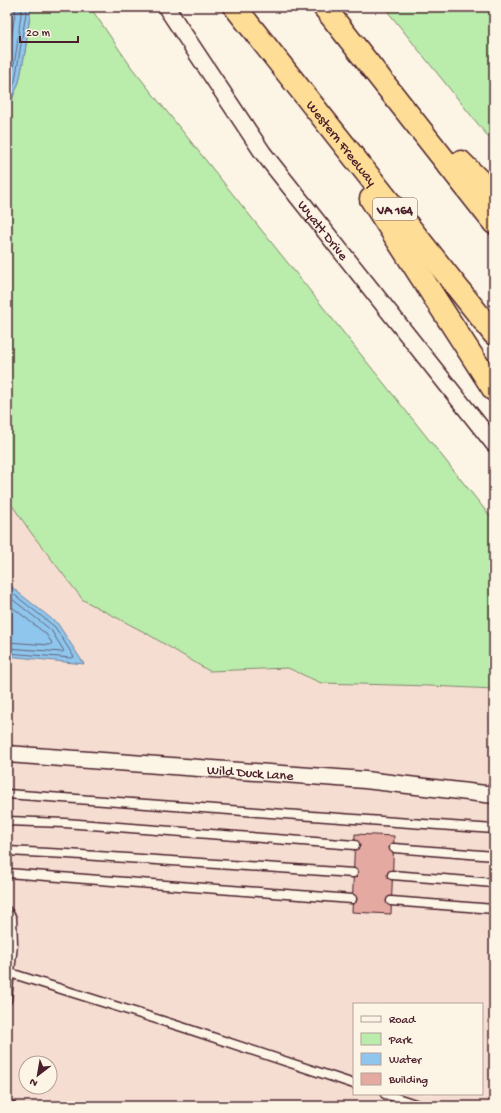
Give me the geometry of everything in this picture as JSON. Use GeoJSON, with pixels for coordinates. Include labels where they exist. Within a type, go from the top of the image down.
{"type":"FeatureCollection","features":[{"type":"Feature","properties":{"kind":"highway","name":"Western Freeway"},"geometry":{"type":"LineString","coordinates":[[235,7],[494,334]]}},
{"type":"Feature","properties":{"kind":"highway"},"geometry":{"type":"LineString","coordinates":[[324,7],[494,223]]}},
{"type":"Feature","properties":{"kind":"highway"},"geometry":{"type":"LineString","coordinates":[[296,84],[494,390]]}},
{"type":"Feature","properties":{"kind":"highway"},"geometry":{"type":"LineString","coordinates":[[391,92],[494,196]]}},
{"type":"Feature","properties":{"kind":"street","name":"Wyatt Drive"},"geometry":{"type":"LineString","coordinates":[[166,7],[263,153],[494,444]]}},
{"type":"Feature","properties":{"kind":"street","name":"Wild Duck Lane"},"geometry":{"type":"LineString","coordinates":[[7,754],[365,780],[494,795]]}},
{"type":"Feature","properties":{"kind":"lane"},"geometry":{"type":"LineString","coordinates":[[7,794],[494,829]]}},
{"type":"Feature","properties":{"kind":"lane"},"geometry":{"type":"LineString","coordinates":[[7,817],[65,823],[355,845]]}},
{"type":"Feature","properties":{"kind":"lane"},"geometry":{"type":"LineString","coordinates":[[7,821],[65,823]]}},
{"type":"Feature","properties":{"kind":"lane"},"geometry":{"type":"LineString","coordinates":[[7,847],[67,854]]}},
{"type":"Feature","properties":{"kind":"lane"},"geometry":{"type":"LineString","coordinates":[[394,848],[494,856]]}},
{"type":"Feature","properties":{"kind":"lane"},"geometry":{"type":"LineString","coordinates":[[7,851],[353,873]]}},
{"type":"Feature","properties":{"kind":"lane"},"geometry":{"type":"LineString","coordinates":[[7,873],[69,879],[352,898]]}},
{"type":"Feature","properties":{"kind":"lane"},"geometry":{"type":"LineString","coordinates":[[392,875],[494,883]]}},
{"type":"Feature","properties":{"kind":"lane"},"geometry":{"type":"LineString","coordinates":[[7,878],[69,879]]}},
{"type":"Feature","properties":{"kind":"lane"},"geometry":{"type":"LineString","coordinates":[[391,901],[494,909]]}},
{"type":"Feature","properties":{"kind":"lane"},"geometry":{"type":"LineString","coordinates":[[7,911],[12,918],[13,944],[7,971],[7,1000]]}},
{"type":"Feature","properties":{"kind":"lane"},"geometry":{"type":"LineString","coordinates":[[7,971],[353,1084]]}},
{"type":"Feature","properties":{"kind":"lane"},"geometry":{"type":"LineString","coordinates":[[388,1095],[421,1106]]}},
{"type":"Feature","properties":{"kind":"lane"},"geometry":{"type":"LineString","coordinates":[[7,1104],[12,1106]]}},
{"type":"Feature","properties":{"kind":"shaded area"},"geometry":{"type":"Polygon","coordinates":[[[31,7],[90,7],[132,68],[494,521],[494,1106],[7,1106],[7,112],[19,82],[31,7]]]}},
{"type":"Feature","properties":{"kind":"green space"},"geometry":{"type":"Polygon","coordinates":[[[31,7],[90,7],[132,68],[494,521],[494,689],[321,683],[288,668],[209,671],[146,633],[83,600],[32,534],[7,498],[7,112],[19,82],[31,7]]]}},
{"type":"Feature","properties":{"kind":"green space"},"geometry":{"type":"Polygon","coordinates":[[[384,7],[494,7],[494,144],[384,7]]]}},
{"type":"Feature","properties":{"kind":"water"},"geometry":{"type":"Polygon","coordinates":[[[7,7],[31,7],[19,82],[7,112],[7,7]]]}},
{"type":"Feature","properties":{"kind":"water"},"geometry":{"type":"Polygon","coordinates":[[[7,580],[14,589],[58,624],[84,664],[7,656],[7,580]]]}},
{"type":"Feature","properties":{"kind":"building"},"geometry":{"type":"Polygon","coordinates":[[[355,834],[394,836],[391,914],[352,912],[355,834]]]}}]}
